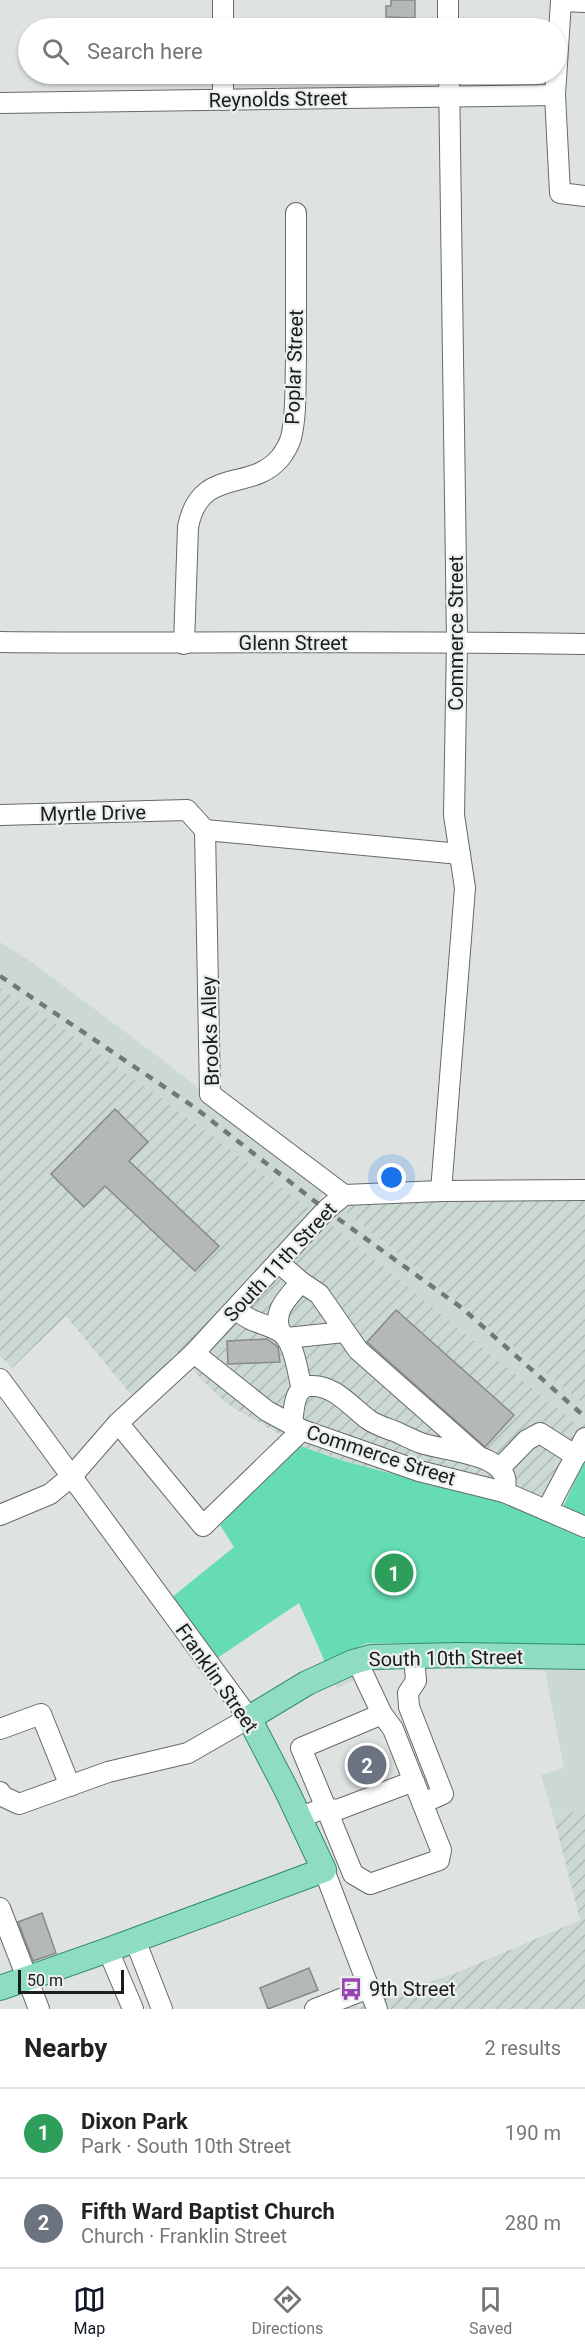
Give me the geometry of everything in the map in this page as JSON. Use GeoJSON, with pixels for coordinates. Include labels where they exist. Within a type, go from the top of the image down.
{"type":"FeatureCollection","features":[{"type":"Feature","properties":{"kind":"main road","name":"South 10th Street"},"geometry":{"type":"LineString","coordinates":[[249,1718],[307,1683],[371,1657],[585,1658]]}},
{"type":"Feature","properties":{"kind":"main road","name":"Franklin Street"},"geometry":{"type":"LineString","coordinates":[[249,1718],[324,1870]]}},
{"type":"Feature","properties":{"kind":"main road"},"geometry":{"type":"LineString","coordinates":[[0,1988],[324,1870]]}},
{"type":"Feature","properties":{"kind":"street"},"geometry":{"type":"LineString","coordinates":[[223,0],[223,18]]}},
{"type":"Feature","properties":{"kind":"street"},"geometry":{"type":"LineString","coordinates":[[448,0],[448,18]]}},
{"type":"Feature","properties":{"kind":"street"},"geometry":{"type":"LineString","coordinates":[[560,18],[561,1],[585,2]]}},
{"type":"Feature","properties":{"kind":"street"},"geometry":{"type":"LineString","coordinates":[[223,84],[223,100]]}},
{"type":"Feature","properties":{"kind":"street","name":"Commerce Street"},"geometry":{"type":"LineString","coordinates":[[441,1191],[465,888],[454,815],[457,641],[449,84]]}},
{"type":"Feature","properties":{"kind":"street"},"geometry":{"type":"LineString","coordinates":[[556,84],[560,193],[585,196]]}},
{"type":"Feature","properties":{"kind":"street","name":"Reynolds Street"},"geometry":{"type":"LineString","coordinates":[[0,103],[555,95]]}},
{"type":"Feature","properties":{"kind":"street","name":"Poplar Street"},"geometry":{"type":"LineString","coordinates":[[184,644],[188,528],[191,512],[204,494],[219,484],[268,470],[281,456],[291,439],[295,394],[296,213]]}},
{"type":"Feature","properties":{"kind":"street","name":"Glenn Street"},"geometry":{"type":"LineString","coordinates":[[0,642],[184,644],[457,641],[585,644]]}},
{"type":"Feature","properties":{"kind":"street","name":"Myrtle Drive"},"geometry":{"type":"LineString","coordinates":[[0,815],[186,810],[205,830]]}},
{"type":"Feature","properties":{"kind":"street"},"geometry":{"type":"LineString","coordinates":[[205,830],[460,854]]}},
{"type":"Feature","properties":{"kind":"street","name":"Brooks Alley"},"geometry":{"type":"LineString","coordinates":[[205,830],[210,1094],[344,1195]]}},
{"type":"Feature","properties":{"kind":"street","name":"South 11th Street"},"geometry":{"type":"LineString","coordinates":[[0,1515],[50,1494],[72,1476],[118,1423],[194,1353],[326,1210],[344,1195],[441,1191],[585,1190]]}},
{"type":"Feature","properties":{"kind":"street"},"geometry":{"type":"LineString","coordinates":[[278,1262],[319,1294],[357,1350],[479,1456],[500,1468],[506,1478],[504,1492]]}},
{"type":"Feature","properties":{"kind":"street"},"geometry":{"type":"LineString","coordinates":[[302,1282],[280,1307],[276,1321],[284,1334],[302,1389]]}},
{"type":"Feature","properties":{"kind":"street"},"geometry":{"type":"LineString","coordinates":[[235,1309],[248,1320],[284,1334],[344,1332]]}},
{"type":"Feature","properties":{"kind":"street","name":"Commerce Street"},"geometry":{"type":"LineString","coordinates":[[194,1353],[267,1411],[297,1427],[419,1471],[504,1492],[585,1527]]}},
{"type":"Feature","properties":{"kind":"street","name":"Franklin Street"},"geometry":{"type":"LineString","coordinates":[[0,1379],[249,1718]]}},
{"type":"Feature","properties":{"kind":"street"},"geometry":{"type":"LineString","coordinates":[[118,1423],[204,1526],[297,1427],[297,1394],[310,1386],[332,1390],[371,1422],[423,1444],[479,1456]]}},
{"type":"Feature","properties":{"kind":"street"},"geometry":{"type":"LineString","coordinates":[[500,1468],[527,1440],[540,1433],[580,1447],[547,1510]]}},
{"type":"Feature","properties":{"kind":"street"},"geometry":{"type":"LineString","coordinates":[[414,1656],[416,1681],[408,1693],[409,1707],[443,1794],[423,1803]]}},
{"type":"Feature","properties":{"kind":"street"},"geometry":{"type":"LineString","coordinates":[[357,1661],[382,1714],[393,1729],[441,1850],[439,1860],[370,1884],[353,1874],[301,1748],[382,1714]]}},
{"type":"Feature","properties":{"kind":"street"},"geometry":{"type":"LineString","coordinates":[[0,1729],[41,1714],[70,1786]]}},
{"type":"Feature","properties":{"kind":"street"},"geometry":{"type":"LineString","coordinates":[[0,1792],[2,1796],[19,1804],[108,1772],[188,1753],[249,1718]]}},
{"type":"Feature","properties":{"kind":"street"},"geometry":{"type":"LineString","coordinates":[[299,1817],[326,1808],[337,1810],[414,1781]]}},
{"type":"Feature","properties":{"kind":"street","name":"Franklin Street"},"geometry":{"type":"LineString","coordinates":[[324,1870],[377,2009]]}},
{"type":"Feature","properties":{"kind":"street"},"geometry":{"type":"LineString","coordinates":[[0,1908],[39,2009]]}},
{"type":"Feature","properties":{"kind":"street"},"geometry":{"type":"LineString","coordinates":[[135,1940],[162,2009]]}},
{"type":"Feature","properties":{"kind":"street"},"geometry":{"type":"LineString","coordinates":[[108,1950],[133,2009]]}},
{"type":"Feature","properties":{"kind":"street"},"geometry":{"type":"LineString","coordinates":[[315,2009],[369,1989]]}},
{"type":"Feature","properties":{"kind":"shaded area"},"geometry":{"type":"Polygon","coordinates":[[[0,942],[33,963],[176,1070],[326,1189],[312,1211],[157,1095],[65,1030],[0,988],[0,942]]]}},
{"type":"Feature","properties":{"kind":"shaded area"},"geometry":{"type":"Polygon","coordinates":[[[0,988],[65,1030],[157,1095],[325,1220],[579,1426],[585,1419],[585,1459],[557,1523],[500,1502],[420,1479],[358,1465],[298,1445],[227,1404],[177,1352],[134,1398],[66,1316],[12,1368],[0,1356],[0,988]]]}},
{"type":"Feature","properties":{"kind":"shaded area"},"geometry":{"type":"Polygon","coordinates":[[[585,1194],[585,1405],[340,1207],[346,1201],[585,1194]]]}},
{"type":"Feature","properties":{"kind":"shaded area"},"geometry":{"type":"Polygon","coordinates":[[[340,1207],[585,1405],[585,1419],[579,1426],[325,1220],[340,1207]]]}},
{"type":"Feature","properties":{"kind":"shaded area"},"geometry":{"type":"Polygon","coordinates":[[[367,1643],[585,1645],[585,1808],[554,1819],[541,1775],[564,1768],[545,1671],[392,1669],[374,1671],[337,1688],[325,1662],[367,1643]]]}},
{"type":"Feature","properties":{"kind":"shaded area"},"geometry":{"type":"Polygon","coordinates":[[[585,1808],[585,2009],[328,2009],[354,1999],[358,2008],[458,1972],[580,1920],[554,1819],[585,1808]]]}},
{"type":"Feature","properties":{"kind":"green space"},"geometry":{"type":"Polygon","coordinates":[[[298,1445],[351,1463],[508,1504],[556,1523],[585,1459],[585,1645],[367,1643],[325,1662],[299,1603],[216,1659],[171,1598],[234,1547],[220,1525],[298,1445]]]}},
{"type":"Feature","properties":{"kind":"building"},"geometry":{"type":"Polygon","coordinates":[[[391,0],[415,0],[415,18],[386,17],[386,6],[391,6],[391,0]]]}},
{"type":"Feature","properties":{"kind":"building"},"geometry":{"type":"Polygon","coordinates":[[[115,1109],[148,1142],[129,1161],[219,1246],[195,1271],[105,1186],[84,1207],[51,1174],[115,1109]]]}},
{"type":"Feature","properties":{"kind":"building"},"geometry":{"type":"Polygon","coordinates":[[[396,1310],[514,1415],[485,1447],[367,1342],[396,1310]]]}},
{"type":"Feature","properties":{"kind":"building"},"geometry":{"type":"Polygon","coordinates":[[[267,1339],[278,1347],[280,1362],[228,1364],[227,1341],[267,1339]]]}},
{"type":"Feature","properties":{"kind":"building"},"geometry":{"type":"Polygon","coordinates":[[[42,1913],[56,1953],[33,1961],[18,1922],[42,1913]]]}},
{"type":"Feature","properties":{"kind":"building"},"geometry":{"type":"Polygon","coordinates":[[[309,1968],[318,1990],[268,2009],[260,1988],[309,1968]]]}},
{"type":"Feature","properties":{"kind":"railway"},"geometry":{"type":"LineString","coordinates":[[0,976],[194,1107],[326,1210],[462,1308],[585,1417]]}},
{"type":"Feature","properties":{"kind":"place","name":"Dixon Park"},"geometry":{"type":"Point","coordinates":[394,1573]}},
{"type":"Feature","properties":{"kind":"place","name":"Fifth Ward Baptist Church"},"geometry":{"type":"Point","coordinates":[367,1765]}},
{"type":"Feature","properties":{"kind":"place","name":"9th Street"},"geometry":{"type":"Point","coordinates":[351,1989]}}]}
